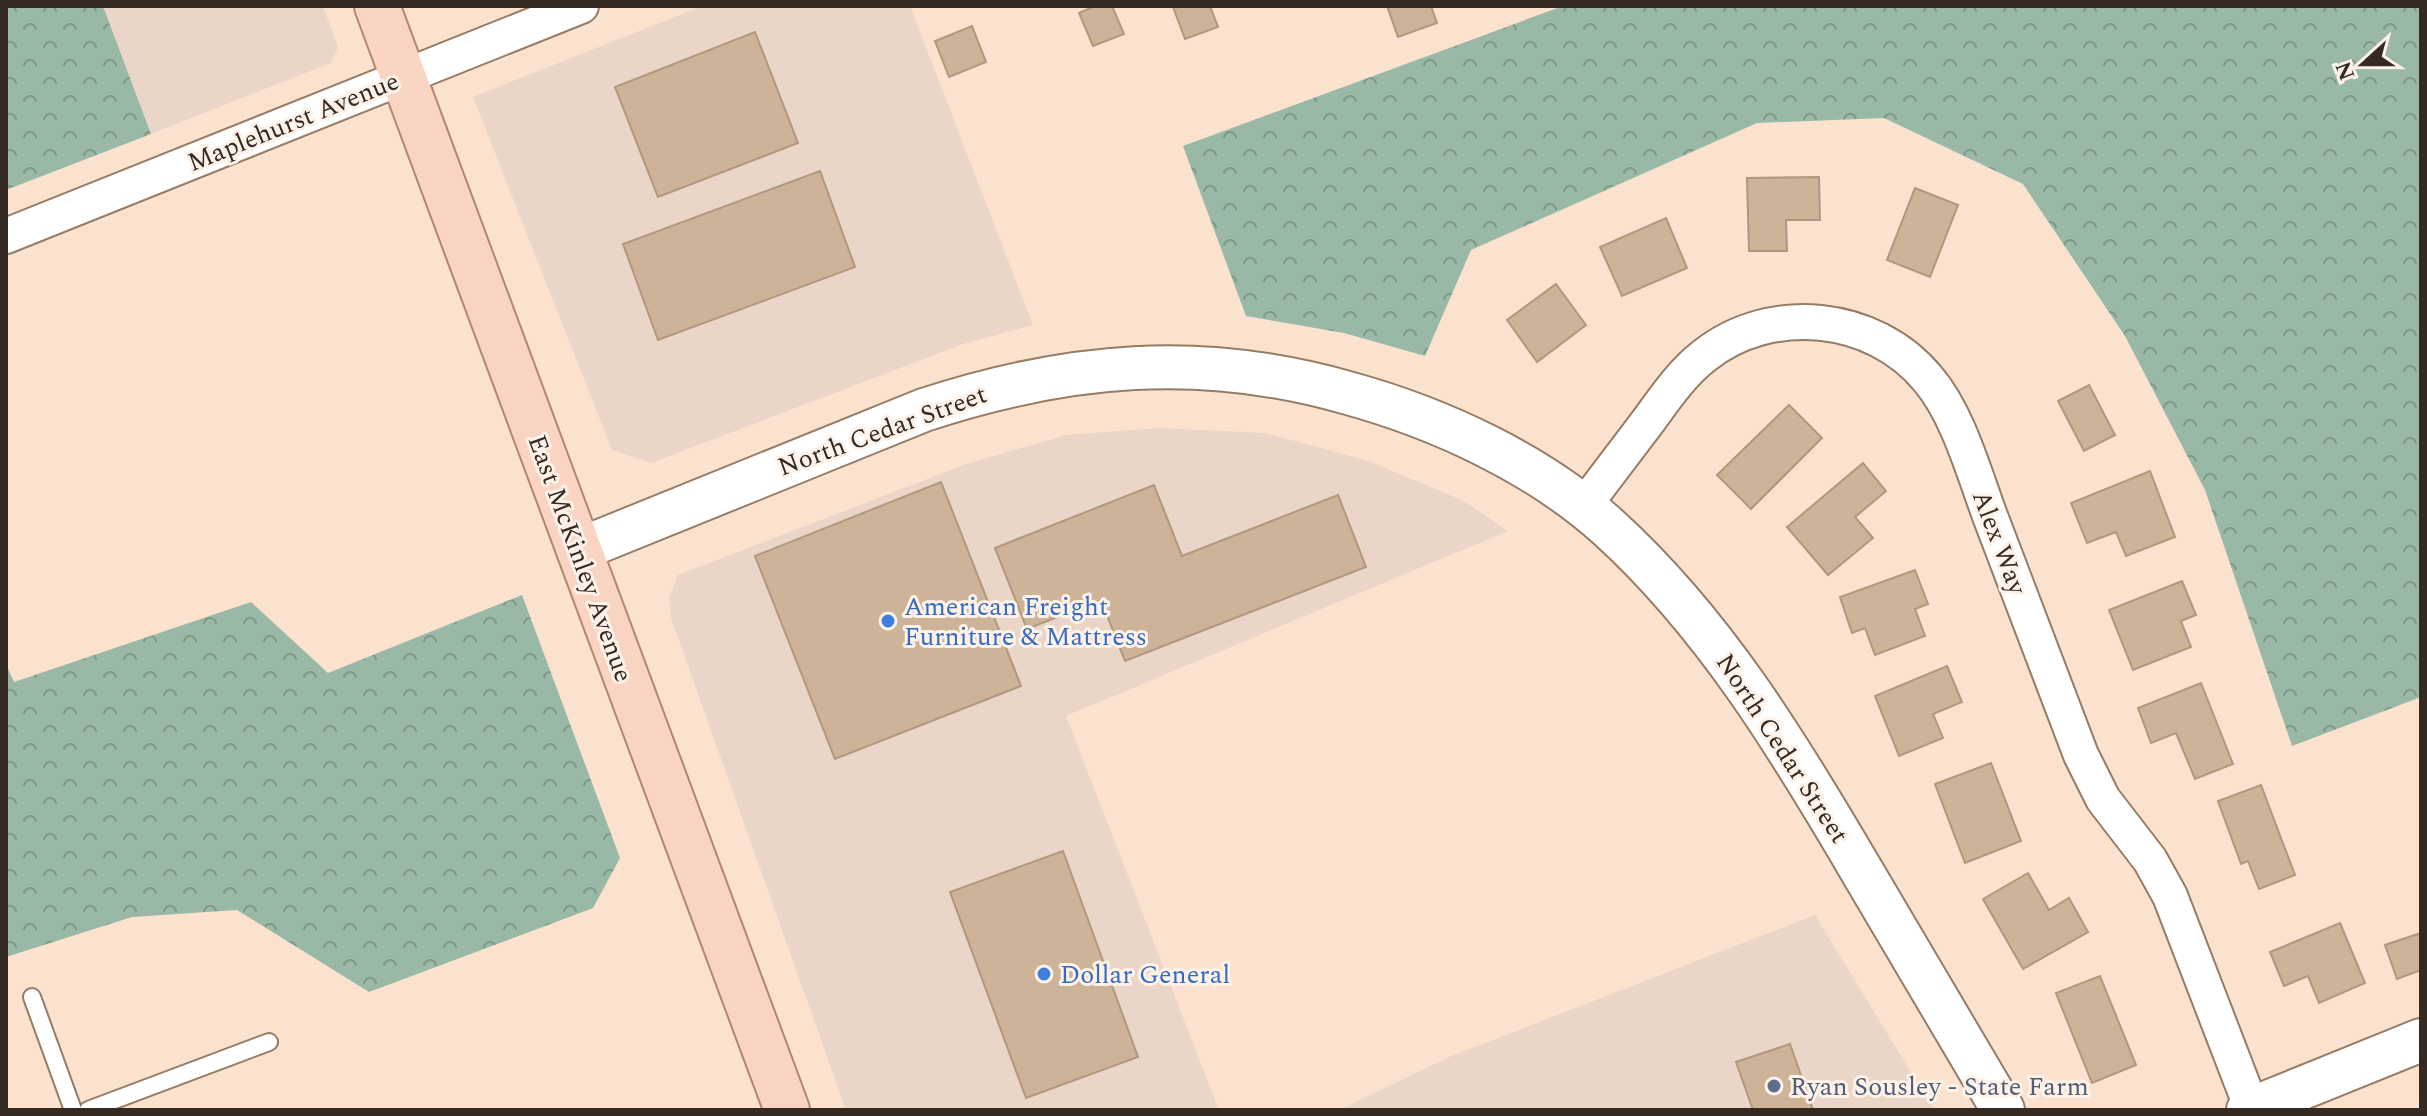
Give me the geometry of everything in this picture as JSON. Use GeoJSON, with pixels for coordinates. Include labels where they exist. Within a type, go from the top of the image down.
{"type":"FeatureCollection","features":[{"type":"Feature","properties":{"kind":"main road","name":"East McKinley Avenue"},"geometry":{"type":"LineString","coordinates":[[377,6],[787,1110]]}},
{"type":"Feature","properties":{"kind":"street","name":"Maplehurst Avenue"},"geometry":{"type":"LineString","coordinates":[[6,236],[581,6]]}},
{"type":"Feature","properties":{"kind":"street","name":"Alex Way"},"geometry":{"type":"LineString","coordinates":[[1583,507],[1674,387],[1704,356],[1741,333],[1769,325],[1798,322],[1841,325],[1868,334],[1894,348],[1927,377],[1943,400],[1972,468],[2081,755],[2103,799],[2150,860],[2170,896],[2250,1109]]}},
{"type":"Feature","properties":{"kind":"street","name":"North Cedar Street"},"geometry":{"type":"LineString","coordinates":[[578,550],[924,410],[981,391],[1069,373],[1159,366],[1249,372],[1308,381],[1396,406],[1479,442],[1556,488],[1608,527],[1663,583],[1714,643],[1760,706],[1836,827],[2003,1110]]}},
{"type":"Feature","properties":{"kind":"street"},"geometry":{"type":"LineString","coordinates":[[2250,1109],[2421,1040]]}},
{"type":"Feature","properties":{"kind":"lane"},"geometry":{"type":"LineString","coordinates":[[32,997],[73,1110]]}},
{"type":"Feature","properties":{"kind":"lane"},"geometry":{"type":"LineString","coordinates":[[88,1110],[269,1042]]}},
{"type":"Feature","properties":{"kind":"shaded area"},"geometry":{"type":"Polygon","coordinates":[[[103,6],[323,6],[338,47],[331,63],[151,134],[103,6]]]}},
{"type":"Feature","properties":{"kind":"shaded area"},"geometry":{"type":"Polygon","coordinates":[[[702,6],[910,6],[1033,325],[963,344],[651,463],[612,450],[473,97],[702,6]]]}},
{"type":"Feature","properties":{"kind":"shaded area"},"geometry":{"type":"Polygon","coordinates":[[[1158,428],[1265,433],[1369,461],[1464,501],[1508,531],[1066,716],[1219,1110],[846,1110],[671,618],[669,599],[678,575],[966,464],[1066,435],[1158,428]]]}},
{"type":"Feature","properties":{"kind":"shaded area"},"geometry":{"type":"Polygon","coordinates":[[[1815,915],[1934,1110],[1339,1110],[1449,1057],[1815,915]]]}},
{"type":"Feature","properties":{"kind":"green space"},"geometry":{"type":"Polygon","coordinates":[[[6,6],[103,6],[151,134],[6,190],[6,6]]]}},
{"type":"Feature","properties":{"kind":"green space"},"geometry":{"type":"Polygon","coordinates":[[[1563,6],[2421,6],[2421,697],[2292,746],[2205,490],[2125,336],[2023,184],[1884,118],[1757,123],[1471,250],[1425,356],[1344,333],[1246,316],[1183,146],[1563,6]]]}},
{"type":"Feature","properties":{"kind":"green space"},"geometry":{"type":"Polygon","coordinates":[[[522,595],[620,858],[593,908],[369,992],[237,910],[132,917],[6,957],[6,664],[14,682],[251,602],[328,673],[522,595]]]}},
{"type":"Feature","properties":{"kind":"building"},"geometry":{"type":"Polygon","coordinates":[[[1095,6],[1112,6],[1124,34],[1093,46],[1079,13],[1095,6]]]}},
{"type":"Feature","properties":{"kind":"building"},"geometry":{"type":"Polygon","coordinates":[[[1210,6],[1218,27],[1185,39],[1173,7],[1210,6]]]}},
{"type":"Feature","properties":{"kind":"building"},"geometry":{"type":"Polygon","coordinates":[[[1387,6],[1431,6],[1437,23],[1398,37],[1387,6]]]}},
{"type":"Feature","properties":{"kind":"building"},"geometry":{"type":"Polygon","coordinates":[[[972,26],[986,62],[949,77],[935,41],[972,26]]]}},
{"type":"Feature","properties":{"kind":"building"},"geometry":{"type":"Polygon","coordinates":[[[755,32],[798,143],[658,197],[615,87],[755,32]]]}},
{"type":"Feature","properties":{"kind":"building"},"geometry":{"type":"Polygon","coordinates":[[[820,171],[855,267],[658,340],[623,244],[820,171]]]}},
{"type":"Feature","properties":{"kind":"building"},"geometry":{"type":"Polygon","coordinates":[[[1819,177],[1820,220],[1786,220],[1787,251],[1749,251],[1747,178],[1819,177]]]}},
{"type":"Feature","properties":{"kind":"building"},"geometry":{"type":"Polygon","coordinates":[[[1915,188],[1958,205],[1930,277],[1887,260],[1915,188]]]}},
{"type":"Feature","properties":{"kind":"building"},"geometry":{"type":"Polygon","coordinates":[[[1666,218],[1687,268],[1622,296],[1600,247],[1666,218]]]}},
{"type":"Feature","properties":{"kind":"building"},"geometry":{"type":"Polygon","coordinates":[[[1556,284],[1586,325],[1537,362],[1507,320],[1556,284]]]}},
{"type":"Feature","properties":{"kind":"building"},"geometry":{"type":"Polygon","coordinates":[[[2089,385],[2115,435],[2084,451],[2058,401],[2089,385]]]}},
{"type":"Feature","properties":{"kind":"building"},"geometry":{"type":"Polygon","coordinates":[[[1789,405],[1822,438],[1751,509],[1717,475],[1789,405]]]}},
{"type":"Feature","properties":{"kind":"building"},"geometry":{"type":"Polygon","coordinates":[[[1863,463],[1886,491],[1855,517],[1873,538],[1828,575],[1787,527],[1863,463]]]}},
{"type":"Feature","properties":{"kind":"building"},"geometry":{"type":"Polygon","coordinates":[[[2150,471],[2175,537],[2126,556],[2116,532],[2087,543],[2071,503],[2150,471]]]}},
{"type":"Feature","properties":{"kind":"building","name":"American Freight Furniture & Mattress"},"geometry":{"type":"Polygon","coordinates":[[[941,482],[1021,686],[835,759],[755,556],[941,482]]]}},
{"type":"Feature","properties":{"kind":"building"},"geometry":{"type":"Polygon","coordinates":[[[1154,485],[1182,556],[1338,495],[1366,567],[1125,661],[1101,600],[1027,629],[995,548],[1154,485]]]}},
{"type":"Feature","properties":{"kind":"building"},"geometry":{"type":"Polygon","coordinates":[[[1915,570],[1928,604],[1915,609],[1925,636],[1875,655],[1865,628],[1852,633],[1840,597],[1915,570]]]}},
{"type":"Feature","properties":{"kind":"building"},"geometry":{"type":"Polygon","coordinates":[[[2182,581],[2196,615],[2181,621],[2191,647],[2133,670],[2109,610],[2182,581]]]}},
{"type":"Feature","properties":{"kind":"building"},"geometry":{"type":"Polygon","coordinates":[[[1947,666],[1962,702],[1933,714],[1943,738],[1899,756],[1875,696],[1947,666]]]}},
{"type":"Feature","properties":{"kind":"building"},"geometry":{"type":"Polygon","coordinates":[[[2201,683],[2233,764],[2195,779],[2176,733],[2151,743],[2138,708],[2201,683]]]}},
{"type":"Feature","properties":{"kind":"building"},"geometry":{"type":"Polygon","coordinates":[[[1991,763],[2021,841],[1965,863],[1935,784],[1991,763]]]}},
{"type":"Feature","properties":{"kind":"building"},"geometry":{"type":"Polygon","coordinates":[[[2261,785],[2295,875],[2259,889],[2248,861],[2241,864],[2218,801],[2261,785]]]}},
{"type":"Feature","properties":{"kind":"building","name":"Dollar General"},"geometry":{"type":"Polygon","coordinates":[[[1063,851],[1138,1057],[1026,1098],[950,892],[1063,851]]]}},
{"type":"Feature","properties":{"kind":"building"},"geometry":{"type":"Polygon","coordinates":[[[2028,873],[2049,910],[2069,898],[2088,932],[2023,969],[1983,899],[2028,873]]]}},
{"type":"Feature","properties":{"kind":"building"},"geometry":{"type":"Polygon","coordinates":[[[2340,923],[2365,983],[2319,1003],[2308,976],[2284,986],[2270,952],[2340,923]]]}},
{"type":"Feature","properties":{"kind":"building"},"geometry":{"type":"Polygon","coordinates":[[[2421,933],[2421,970],[2397,979],[2385,945],[2421,933]]]}},
{"type":"Feature","properties":{"kind":"building"},"geometry":{"type":"Polygon","coordinates":[[[2100,976],[2136,1065],[2092,1083],[2056,993],[2100,976]]]}},
{"type":"Feature","properties":{"kind":"building","name":"Ryan Sousley - State Farm"},"geometry":{"type":"Polygon","coordinates":[[[1790,1044],[1813,1110],[1753,1110],[1736,1062],[1790,1044]]]}},
{"type":"Feature","properties":{"kind":"place","name":"American Freight Furniture & Mattress"},"geometry":{"type":"Point","coordinates":[888,621]}},
{"type":"Feature","properties":{"kind":"place","name":"Dollar General"},"geometry":{"type":"Point","coordinates":[1044,974]}},
{"type":"Feature","properties":{"kind":"place","name":"Ryan Sousley - State Farm"},"geometry":{"type":"Point","coordinates":[1774,1086]}}]}
